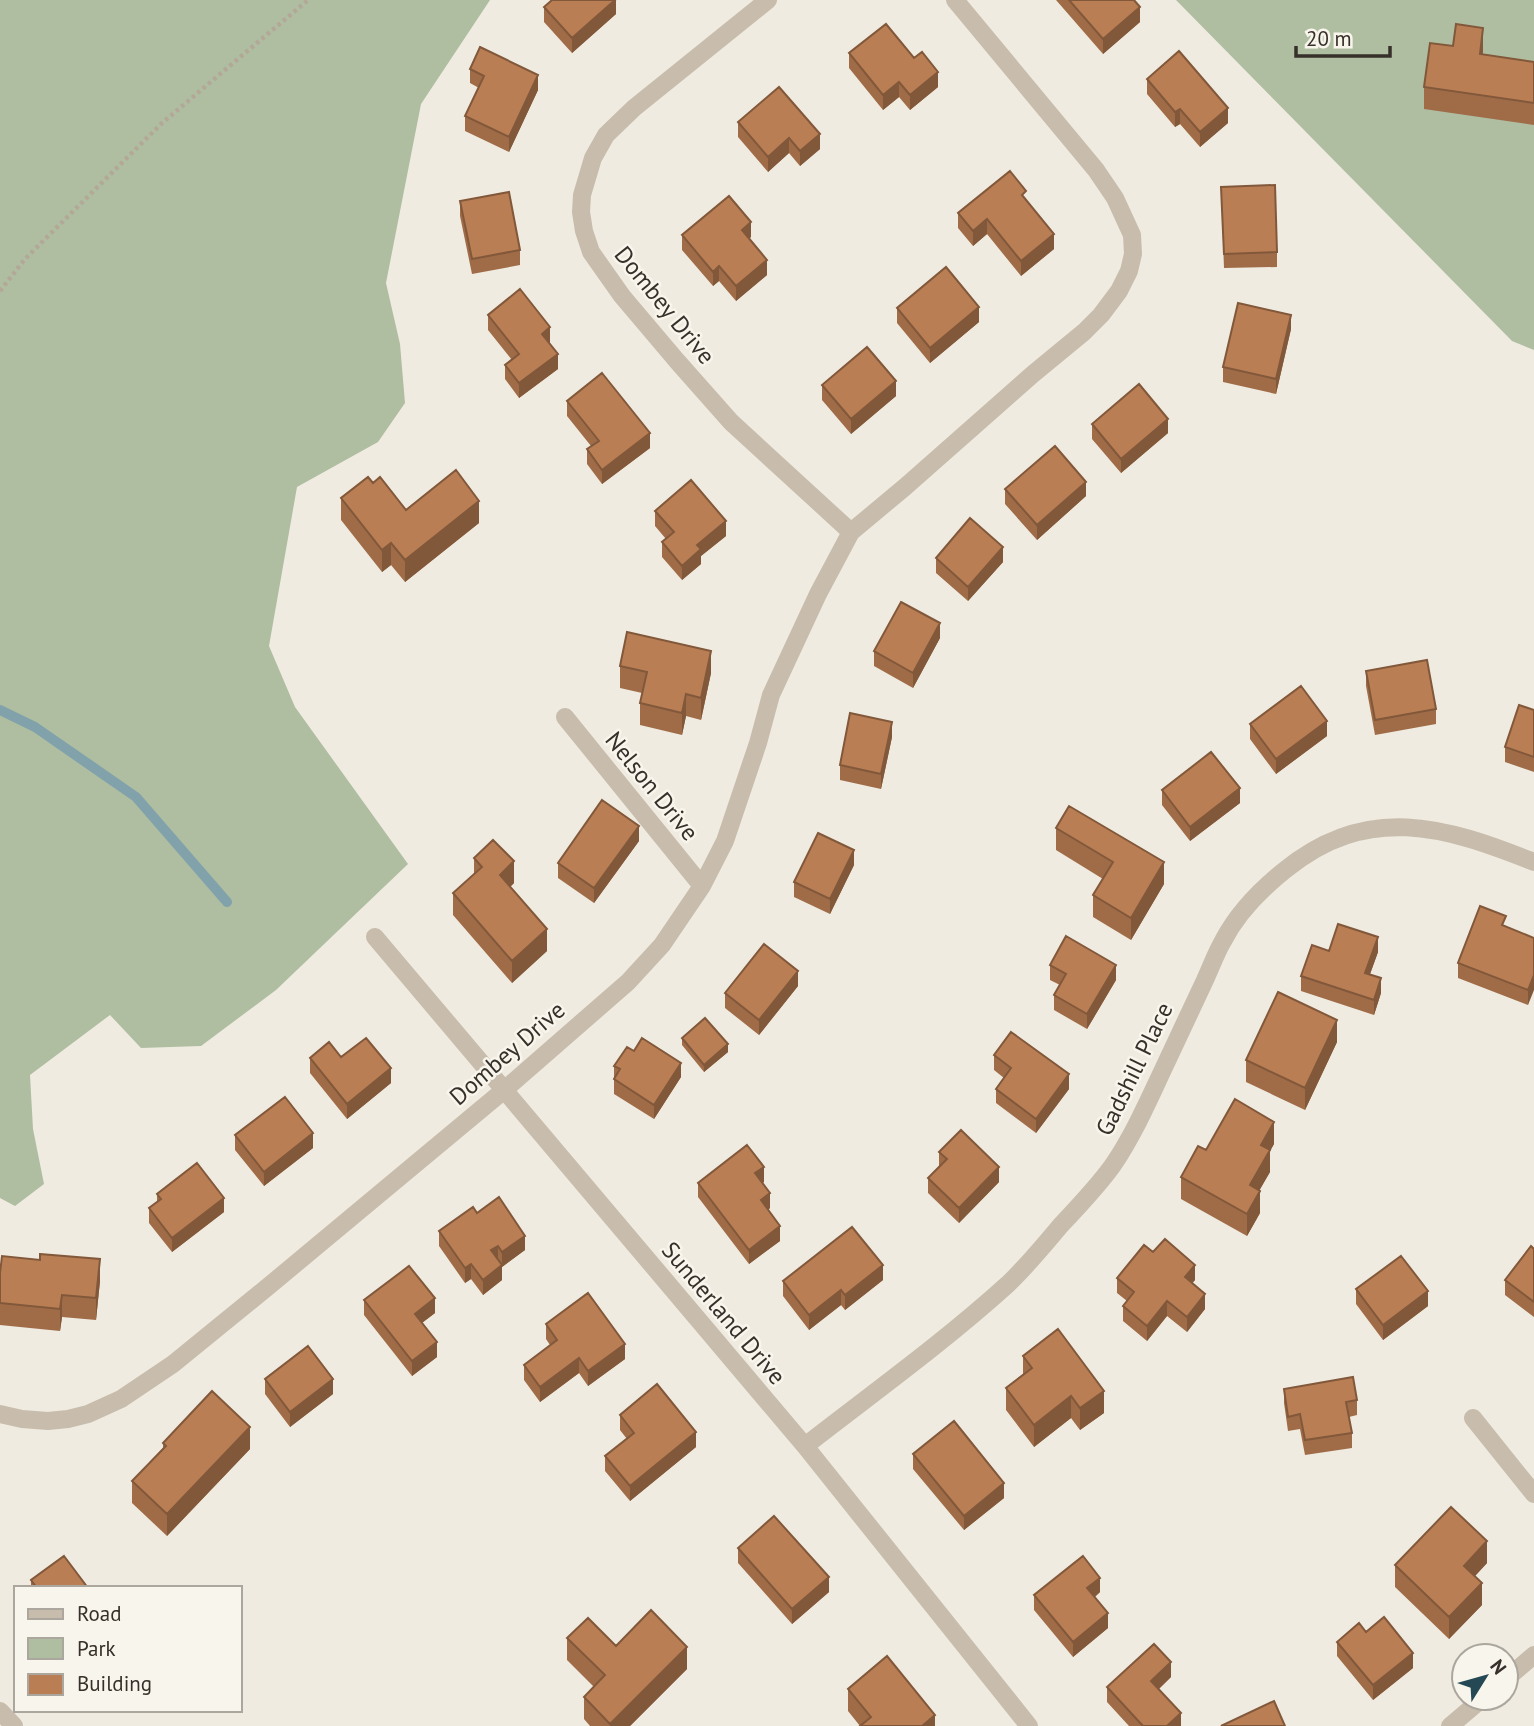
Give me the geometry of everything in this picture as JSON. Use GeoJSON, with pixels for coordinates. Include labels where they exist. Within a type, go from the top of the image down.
{"type":"FeatureCollection","features":[{"type":"Feature","properties":{"kind":"street","name":"Dombey Drive"},"geometry":{"type":"LineString","coordinates":[[768,0],[634,108],[606,135],[593,158],[582,195],[581,212],[591,252],[622,296],[731,422],[851,532]]}},
{"type":"Feature","properties":{"kind":"street","name":"Dombey Drive"},"geometry":{"type":"LineString","coordinates":[[0,1413],[22,1419],[48,1421],[88,1414],[121,1399],[173,1364],[503,1091],[628,982],[662,945],[702,886],[725,841],[771,695],[818,594],[851,532],[1084,332],[1119,291],[1129,271],[1133,254],[1132,235],[1123,212],[1096,170],[955,0]]}},
{"type":"Feature","properties":{"kind":"street","name":"Nelson Drive"},"geometry":{"type":"LineString","coordinates":[[565,716],[702,886]]}},
{"type":"Feature","properties":{"kind":"street","name":"Gadshill Place"},"geometry":{"type":"LineString","coordinates":[[804,1446],[944,1338],[1009,1283],[1113,1165],[1136,1126],[1223,941],[1245,907],[1265,886],[1315,849],[1341,836],[1387,826],[1454,834],[1534,862]]}},
{"type":"Feature","properties":{"kind":"street","name":"Sunderland Drive"},"geometry":{"type":"LineString","coordinates":[[375,937],[804,1446],[1029,1726]]}},
{"type":"Feature","properties":{"kind":"street"},"geometry":{"type":"LineString","coordinates":[[1473,1419],[1534,1494]]}},
{"type":"Feature","properties":{"kind":"street"},"geometry":{"type":"LineString","coordinates":[[1520,1667],[1534,1655]]}},
{"type":"Feature","properties":{"kind":"street"},"geometry":{"type":"LineString","coordinates":[[0,1711],[14,1726]]}},
{"type":"Feature","properties":{"kind":"street"},"geometry":{"type":"LineString","coordinates":[[1450,1726],[1466,1712]]}},
{"type":"Feature","properties":{"kind":"path"},"geometry":{"type":"LineString","coordinates":[[0,291],[25,259],[162,123],[308,0]]}},
{"type":"Feature","properties":{"kind":"green space"},"geometry":{"type":"Polygon","coordinates":[[[0,0],[490,0],[421,104],[386,283],[400,344],[405,403],[378,442],[297,487],[269,646],[295,707],[408,864],[276,990],[201,1046],[141,1048],[110,1015],[30,1075],[33,1129],[44,1184],[15,1206],[0,1198],[0,0]]]}},
{"type":"Feature","properties":{"kind":"green space"},"geometry":{"type":"Polygon","coordinates":[[[1176,0],[1534,0],[1534,350],[1512,341],[1176,0]]]}},
{"type":"Feature","properties":{"kind":"building"},"geometry":{"type":"Polygon","coordinates":[[[552,0],[615,0],[572,38],[544,7],[552,0]]]}},
{"type":"Feature","properties":{"kind":"building"},"geometry":{"type":"Polygon","coordinates":[[[1069,0],[1134,0],[1140,7],[1103,39],[1069,0]]]}},
{"type":"Feature","properties":{"kind":"building"},"geometry":{"type":"Polygon","coordinates":[[[886,24],[914,58],[922,52],[938,72],[910,95],[899,82],[883,95],[849,53],[886,24]]]}},
{"type":"Feature","properties":{"kind":"building"},"geometry":{"type":"Polygon","coordinates":[[[1456,24],[1483,28],[1480,54],[1534,62],[1534,103],[1424,87],[1430,43],[1453,46],[1456,24]]]}},
{"type":"Feature","properties":{"kind":"building"},"geometry":{"type":"Polygon","coordinates":[[[480,47],[538,75],[509,137],[465,116],[484,76],[470,69],[480,47]]]}},
{"type":"Feature","properties":{"kind":"building"},"geometry":{"type":"Polygon","coordinates":[[[1179,51],[1228,108],[1200,132],[1180,109],[1175,112],[1147,79],[1179,51]]]}},
{"type":"Feature","properties":{"kind":"building"},"geometry":{"type":"Polygon","coordinates":[[[779,87],[820,134],[800,151],[789,138],[768,157],[738,122],[779,87]]]}},
{"type":"Feature","properties":{"kind":"building"},"geometry":{"type":"Polygon","coordinates":[[[1010,171],[1026,191],[1022,195],[1054,234],[1021,261],[987,219],[973,231],[958,213],[1010,171]]]}},
{"type":"Feature","properties":{"kind":"building"},"geometry":{"type":"Polygon","coordinates":[[[1275,185],[1277,252],[1224,254],[1221,187],[1275,185]]]}},
{"type":"Feature","properties":{"kind":"building"},"geometry":{"type":"Polygon","coordinates":[[[509,192],[520,250],[472,259],[460,201],[509,192]]]}},
{"type":"Feature","properties":{"kind":"building"},"geometry":{"type":"Polygon","coordinates":[[[729,196],[751,222],[742,230],[767,260],[736,286],[719,266],[713,272],[682,235],[729,196]]]}},
{"type":"Feature","properties":{"kind":"building"},"geometry":{"type":"Polygon","coordinates":[[[946,267],[979,307],[930,348],[897,308],[946,267]]]}},
{"type":"Feature","properties":{"kind":"building"},"geometry":{"type":"Polygon","coordinates":[[[520,289],[550,327],[542,334],[558,354],[519,383],[505,365],[519,354],[488,315],[520,289]]]}},
{"type":"Feature","properties":{"kind":"building"},"geometry":{"type":"Polygon","coordinates":[[[1238,303],[1291,315],[1276,379],[1223,367],[1238,303]]]}},
{"type":"Feature","properties":{"kind":"building"},"geometry":{"type":"Polygon","coordinates":[[[867,347],[896,381],[851,419],[822,385],[867,347]]]}},
{"type":"Feature","properties":{"kind":"building"},"geometry":{"type":"Polygon","coordinates":[[[602,373],[650,433],[602,470],[587,449],[599,441],[567,401],[602,373]]]}},
{"type":"Feature","properties":{"kind":"building"},"geometry":{"type":"Polygon","coordinates":[[[1139,384],[1168,419],[1121,459],[1092,424],[1139,384]]]}},
{"type":"Feature","properties":{"kind":"building"},"geometry":{"type":"Polygon","coordinates":[[[1055,446],[1086,482],[1037,525],[1005,489],[1055,446]]]}},
{"type":"Feature","properties":{"kind":"building"},"geometry":{"type":"Polygon","coordinates":[[[456,470],[479,501],[405,560],[391,543],[382,550],[341,498],[368,477],[373,483],[380,477],[406,510],[456,470]]]}},
{"type":"Feature","properties":{"kind":"building"},"geometry":{"type":"Polygon","coordinates":[[[691,480],[726,521],[697,545],[701,549],[682,566],[662,542],[674,532],[655,511],[691,480]]]}},
{"type":"Feature","properties":{"kind":"building"},"geometry":{"type":"Polygon","coordinates":[[[970,518],[1003,547],[968,587],[936,558],[970,518]]]}},
{"type":"Feature","properties":{"kind":"building"},"geometry":{"type":"Polygon","coordinates":[[[901,602],[940,623],[913,673],[874,651],[901,602]]]}},
{"type":"Feature","properties":{"kind":"building"},"geometry":{"type":"Polygon","coordinates":[[[627,632],[711,651],[701,698],[686,694],[682,713],[640,703],[647,672],[620,666],[627,632]]]}},
{"type":"Feature","properties":{"kind":"building"},"geometry":{"type":"Polygon","coordinates":[[[1427,660],[1436,709],[1375,720],[1366,671],[1427,660]]]}},
{"type":"Feature","properties":{"kind":"building"},"geometry":{"type":"Polygon","coordinates":[[[1301,686],[1327,721],[1276,759],[1250,724],[1301,686]]]}},
{"type":"Feature","properties":{"kind":"building"},"geometry":{"type":"Polygon","coordinates":[[[1519,705],[1534,710],[1534,757],[1505,747],[1519,705]]]}},
{"type":"Feature","properties":{"kind":"building"},"geometry":{"type":"Polygon","coordinates":[[[850,713],[892,722],[881,774],[840,765],[850,713]]]}},
{"type":"Feature","properties":{"kind":"building"},"geometry":{"type":"Polygon","coordinates":[[[1211,752],[1240,788],[1190,827],[1162,790],[1211,752]]]}},
{"type":"Feature","properties":{"kind":"building"},"geometry":{"type":"Polygon","coordinates":[[[602,800],[639,826],[594,888],[558,863],[602,800]]]}},
{"type":"Feature","properties":{"kind":"building"},"geometry":{"type":"Polygon","coordinates":[[[1069,806],[1164,862],[1131,918],[1093,895],[1113,862],[1056,828],[1069,806]]]}},
{"type":"Feature","properties":{"kind":"building"},"geometry":{"type":"Polygon","coordinates":[[[818,833],[854,850],[830,899],[794,882],[818,833]]]}},
{"type":"Feature","properties":{"kind":"building"},"geometry":{"type":"Polygon","coordinates":[[[493,840],[514,861],[500,875],[547,929],[512,961],[453,893],[482,867],[474,858],[493,840]]]}},
{"type":"Feature","properties":{"kind":"building"},"geometry":{"type":"Polygon","coordinates":[[[1480,906],[1506,916],[1502,925],[1534,938],[1534,975],[1528,990],[1458,963],[1480,906]]]}},
{"type":"Feature","properties":{"kind":"building"},"geometry":{"type":"Polygon","coordinates":[[[1338,924],[1378,937],[1365,973],[1381,978],[1374,1000],[1301,976],[1312,945],[1329,951],[1338,924]]]}},
{"type":"Feature","properties":{"kind":"building"},"geometry":{"type":"Polygon","coordinates":[[[1066,936],[1116,965],[1087,1014],[1054,995],[1066,974],[1050,965],[1066,936]]]}},
{"type":"Feature","properties":{"kind":"building"},"geometry":{"type":"Polygon","coordinates":[[[764,944],[798,971],[759,1020],[725,993],[764,944]]]}},
{"type":"Feature","properties":{"kind":"building"},"geometry":{"type":"Polygon","coordinates":[[[1278,992],[1337,1020],[1305,1088],[1246,1060],[1278,992]]]}},
{"type":"Feature","properties":{"kind":"building"},"geometry":{"type":"Polygon","coordinates":[[[705,1018],[728,1044],[704,1065],[682,1038],[705,1018]]]}},
{"type":"Feature","properties":{"kind":"building"},"geometry":{"type":"Polygon","coordinates":[[[1011,1032],[1069,1074],[1036,1119],[996,1089],[1011,1068],[994,1055],[1011,1032]]]}},
{"type":"Feature","properties":{"kind":"building"},"geometry":{"type":"Polygon","coordinates":[[[366,1038],[391,1068],[347,1104],[310,1058],[329,1042],[341,1057],[366,1038]]]}},
{"type":"Feature","properties":{"kind":"building"},"geometry":{"type":"Polygon","coordinates":[[[642,1038],[681,1063],[654,1105],[614,1079],[620,1069],[614,1066],[627,1047],[634,1051],[642,1038]]]}},
{"type":"Feature","properties":{"kind":"building"},"geometry":{"type":"Polygon","coordinates":[[[285,1097],[313,1133],[264,1172],[235,1135],[285,1097]]]}},
{"type":"Feature","properties":{"kind":"building"},"geometry":{"type":"Polygon","coordinates":[[[1235,1099],[1274,1122],[1261,1145],[1270,1150],[1250,1185],[1260,1191],[1247,1214],[1181,1177],[1198,1146],[1206,1150],[1235,1099]]]}},
{"type":"Feature","properties":{"kind":"building"},"geometry":{"type":"Polygon","coordinates":[[[961,1130],[999,1167],[959,1208],[928,1178],[947,1159],[939,1152],[961,1130]]]}},
{"type":"Feature","properties":{"kind":"building"},"geometry":{"type":"Polygon","coordinates":[[[747,1145],[764,1167],[755,1173],[770,1193],[761,1200],[780,1226],[749,1250],[698,1183],[747,1145]]]}},
{"type":"Feature","properties":{"kind":"building"},"geometry":{"type":"Polygon","coordinates":[[[197,1163],[224,1198],[172,1238],[149,1208],[161,1199],[157,1194],[197,1163]]]}},
{"type":"Feature","properties":{"kind":"building"},"geometry":{"type":"Polygon","coordinates":[[[499,1197],[525,1236],[502,1252],[498,1246],[491,1250],[502,1265],[483,1280],[471,1264],[465,1268],[439,1231],[473,1207],[477,1213],[499,1197]]]}},
{"type":"Feature","properties":{"kind":"building"},"geometry":{"type":"Polygon","coordinates":[[[852,1227],[883,1265],[845,1295],[841,1290],[809,1315],[783,1281],[852,1227]]]}},
{"type":"Feature","properties":{"kind":"building"},"geometry":{"type":"Polygon","coordinates":[[[1165,1239],[1195,1265],[1185,1277],[1205,1294],[1187,1317],[1167,1301],[1147,1326],[1123,1306],[1134,1292],[1117,1278],[1144,1245],[1153,1252],[1165,1239]]]}},
{"type":"Feature","properties":{"kind":"building"},"geometry":{"type":"Polygon","coordinates":[[[1531,1246],[1534,1249],[1534,1302],[1505,1280],[1531,1246]]]}},
{"type":"Feature","properties":{"kind":"building"},"geometry":{"type":"Polygon","coordinates":[[[40,1254],[100,1259],[96,1298],[62,1295],[60,1309],[0,1303],[2,1256],[40,1260],[40,1254]]]}},
{"type":"Feature","properties":{"kind":"building"},"geometry":{"type":"Polygon","coordinates":[[[1401,1256],[1428,1291],[1383,1325],[1356,1289],[1401,1256]]]}},
{"type":"Feature","properties":{"kind":"building"},"geometry":{"type":"Polygon","coordinates":[[[409,1266],[435,1298],[415,1314],[437,1342],[412,1361],[364,1300],[409,1266]]]}},
{"type":"Feature","properties":{"kind":"building"},"geometry":{"type":"Polygon","coordinates":[[[588,1293],[625,1344],[588,1371],[579,1358],[540,1387],[524,1365],[557,1340],[546,1324],[588,1293]]]}},
{"type":"Feature","properties":{"kind":"building"},"geometry":{"type":"Polygon","coordinates":[[[1058,1329],[1104,1391],[1080,1408],[1071,1396],[1034,1425],[1006,1388],[1032,1368],[1023,1356],[1058,1329]]]}},
{"type":"Feature","properties":{"kind":"building"},"geometry":{"type":"Polygon","coordinates":[[[308,1346],[333,1379],[290,1412],[265,1379],[308,1346]]]}},
{"type":"Feature","properties":{"kind":"building"},"geometry":{"type":"Polygon","coordinates":[[[1353,1377],[1357,1400],[1346,1402],[1352,1433],[1305,1440],[1300,1414],[1288,1417],[1284,1389],[1353,1377]]]}},
{"type":"Feature","properties":{"kind":"building"},"geometry":{"type":"Polygon","coordinates":[[[657,1384],[696,1432],[630,1486],[605,1456],[634,1433],[620,1415],[657,1384]]]}},
{"type":"Feature","properties":{"kind":"building"},"geometry":{"type":"Polygon","coordinates":[[[212,1391],[250,1427],[167,1514],[132,1481],[166,1446],[163,1443],[212,1391]]]}},
{"type":"Feature","properties":{"kind":"building"},"geometry":{"type":"Polygon","coordinates":[[[954,1421],[1004,1483],[964,1516],[913,1454],[954,1421]]]}},
{"type":"Feature","properties":{"kind":"building"},"geometry":{"type":"Polygon","coordinates":[[[1451,1507],[1487,1541],[1464,1566],[1482,1583],[1449,1617],[1395,1565],[1451,1507]]]}},
{"type":"Feature","properties":{"kind":"building"},"geometry":{"type":"Polygon","coordinates":[[[774,1516],[829,1577],[792,1609],[738,1548],[774,1516]]]}},
{"type":"Feature","properties":{"kind":"building"},"geometry":{"type":"Polygon","coordinates":[[[64,1556],[86,1586],[36,1586],[31,1580],[64,1556]]]}},
{"type":"Feature","properties":{"kind":"building"},"geometry":{"type":"Polygon","coordinates":[[[1083,1556],[1100,1578],[1087,1588],[1108,1613],[1073,1642],[1034,1595],[1083,1556]]]}},
{"type":"Feature","properties":{"kind":"building"},"geometry":{"type":"Polygon","coordinates":[[[651,1610],[687,1647],[610,1724],[584,1697],[605,1675],[567,1638],[588,1618],[616,1646],[651,1610]]]}},
{"type":"Feature","properties":{"kind":"building"},"geometry":{"type":"Polygon","coordinates":[[[1384,1617],[1413,1653],[1373,1685],[1337,1642],[1359,1623],[1366,1632],[1384,1617]]]}},
{"type":"Feature","properties":{"kind":"building"},"geometry":{"type":"Polygon","coordinates":[[[1154,1644],[1171,1662],[1151,1681],[1181,1713],[1167,1726],[1143,1726],[1107,1687],[1154,1644]]]}},
{"type":"Feature","properties":{"kind":"building"},"geometry":{"type":"Polygon","coordinates":[[[887,1656],[935,1715],[922,1726],[860,1726],[871,1717],[848,1689],[887,1656]]]}},
{"type":"Feature","properties":{"kind":"building"},"geometry":{"type":"Polygon","coordinates":[[[1274,1701],[1285,1726],[1221,1726],[1274,1701]]]}},
{"type":"Feature","properties":{"kind":"waterway"},"geometry":{"type":"LineString","coordinates":[[0,710],[35,727],[136,797],[227,902]]}}]}
